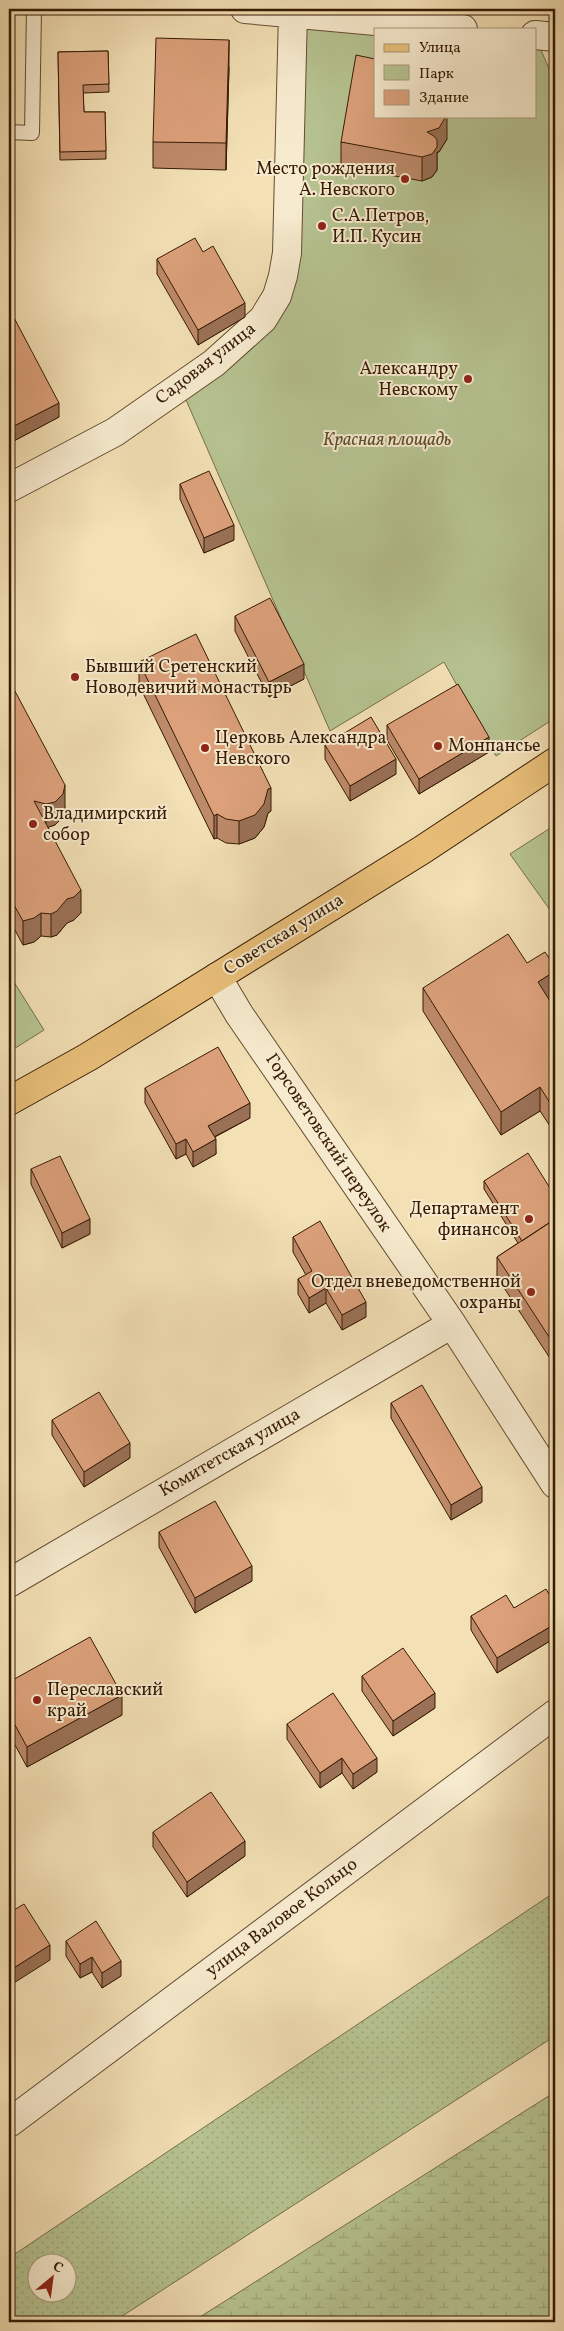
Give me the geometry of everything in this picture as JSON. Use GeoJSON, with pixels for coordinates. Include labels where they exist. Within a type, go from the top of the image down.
{"type":"FeatureCollection","features":[{"type":"Feature","properties":{"kind":"main road","name":"Советская улица"},"geometry":{"type":"LineString","coordinates":[[9,1101],[88,1057],[422,850],[555,762]]}},
{"type":"Feature","properties":{"kind":"street"},"geometry":{"type":"LineString","coordinates":[[245,9],[453,28]]}},
{"type":"Feature","properties":{"kind":"street","name":"Садовая улица"},"geometry":{"type":"LineString","coordinates":[[9,488],[115,432],[214,363],[263,319],[277,296],[284,276],[287,252],[293,12]]}},
{"type":"Feature","properties":{"kind":"street"},"geometry":{"type":"LineString","coordinates":[[536,35],[555,37]]}},
{"type":"Feature","properties":{"kind":"street","name":"Горсоветовский переулок"},"geometry":{"type":"LineString","coordinates":[[217,977],[239,1014],[452,1324],[555,1484]]}},
{"type":"Feature","properties":{"kind":"street","name":"Комитетская улица"},"geometry":{"type":"LineString","coordinates":[[9,1583],[452,1324]]}},
{"type":"Feature","properties":{"kind":"street","name":"улица Валовое Кольцо"},"geometry":{"type":"LineString","coordinates":[[9,2122],[555,1714]]}},
{"type":"Feature","properties":{"kind":"lane"},"geometry":{"type":"LineString","coordinates":[[9,132],[32,133],[34,9]]}},
{"type":"Feature","properties":{"kind":"green space","name":"Красная площадь"},"geometry":{"type":"Polygon","coordinates":[[[295,13],[374,29],[374,118],[536,118],[536,38],[555,83],[555,718],[496,756],[444,662],[330,731],[183,393],[271,316],[295,13]]]}},
{"type":"Feature","properties":{"kind":"green space"},"geometry":{"type":"Polygon","coordinates":[[[555,825],[555,917],[510,854],[555,825]]]}},
{"type":"Feature","properties":{"kind":"green space"},"geometry":{"type":"Polygon","coordinates":[[[9,974],[44,1030],[9,1052],[9,974]]]}},
{"type":"Feature","properties":{"kind":"green space"},"geometry":{"type":"Polygon","coordinates":[[[555,1892],[555,2036],[113,2322],[9,2322],[9,2258],[555,1892]]]}},
{"type":"Feature","properties":{"kind":"green space"},"geometry":{"type":"Polygon","coordinates":[[[555,2092],[555,2322],[192,2322],[555,2092]]]}},
{"type":"Feature","properties":{"kind":"building"},"geometry":{"type":"Polygon","coordinates":[[[9,18],[14,19],[13,85],[9,84],[9,18]]]}},
{"type":"Feature","properties":{"kind":"building"},"geometry":{"type":"Polygon","coordinates":[[[156,38],[229,40],[226,143],[153,142],[156,38]]]}},
{"type":"Feature","properties":{"kind":"building"},"geometry":{"type":"Polygon","coordinates":[[[108,51],[109,84],[83,85],[84,112],[105,112],[106,151],[60,152],[58,52],[108,51]]]}},
{"type":"Feature","properties":{"kind":"building"},"geometry":{"type":"Polygon","coordinates":[[[356,55],[374,59],[374,118],[445,118],[439,128],[427,132],[437,140],[437,147],[432,154],[422,157],[341,142],[356,55]]]}},
{"type":"Feature","properties":{"kind":"building"},"geometry":{"type":"Polygon","coordinates":[[[195,238],[203,252],[213,246],[245,303],[198,330],[157,259],[195,238]]]}},
{"type":"Feature","properties":{"kind":"building"},"geometry":{"type":"Polygon","coordinates":[[[11,312],[59,403],[10,428],[9,313],[11,312]]]}},
{"type":"Feature","properties":{"kind":"building"},"geometry":{"type":"Polygon","coordinates":[[[209,471],[234,525],[204,538],[180,484],[209,471]]]}},
{"type":"Feature","properties":{"kind":"building"},"geometry":{"type":"Polygon","coordinates":[[[270,598],[304,664],[269,682],[235,616],[270,598]]]}},
{"type":"Feature","properties":{"kind":"building","name":"Церковь Александра Невского"},"geometry":{"type":"Polygon","coordinates":[[[196,634],[271,788],[268,789],[264,804],[255,815],[239,821],[226,819],[217,814],[214,816],[139,662],[196,634]]]}},
{"type":"Feature","properties":{"kind":"building","name":"Владимирский собор"},"geometry":{"type":"Polygon","coordinates":[[[9,680],[65,785],[63,794],[55,802],[46,804],[34,801],[81,890],[74,897],[67,899],[57,911],[51,914],[41,913],[34,918],[23,921],[9,896],[9,680]]]}},
{"type":"Feature","properties":{"kind":"building","name":"Монпансье"},"geometry":{"type":"Polygon","coordinates":[[[458,684],[489,737],[419,779],[387,725],[458,684]]]}},
{"type":"Feature","properties":{"kind":"building"},"geometry":{"type":"Polygon","coordinates":[[[371,717],[396,759],[350,786],[325,745],[371,717]]]}},
{"type":"Feature","properties":{"kind":"building"},"geometry":{"type":"Polygon","coordinates":[[[508,934],[527,963],[545,952],[555,967],[555,971],[538,982],[555,1009],[555,1099],[550,1103],[540,1087],[501,1112],[423,988],[508,934]]]}},
{"type":"Feature","properties":{"kind":"building"},"geometry":{"type":"Polygon","coordinates":[[[218,1047],[250,1103],[208,1126],[216,1139],[193,1152],[186,1139],[176,1144],[145,1088],[218,1047]]]}},
{"type":"Feature","properties":{"kind":"building","name":"Департамент финансов"},"geometry":{"type":"Polygon","coordinates":[[[528,1153],[555,1196],[555,1219],[522,1241],[484,1181],[528,1153]]]}},
{"type":"Feature","properties":{"kind":"building"},"geometry":{"type":"Polygon","coordinates":[[[60,1156],[90,1219],[62,1233],[31,1169],[60,1156]]]}},
{"type":"Feature","properties":{"kind":"building","name":"Отдел вневедомственной охраны"},"geometry":{"type":"Polygon","coordinates":[[[555,1219],[555,1346],[497,1257],[555,1219]]]}},
{"type":"Feature","properties":{"kind":"building"},"geometry":{"type":"Polygon","coordinates":[[[320,1221],[366,1302],[342,1315],[326,1288],[309,1298],[298,1279],[312,1271],[293,1237],[320,1221]]]}},
{"type":"Feature","properties":{"kind":"building"},"geometry":{"type":"Polygon","coordinates":[[[422,1385],[482,1487],[451,1505],[391,1403],[422,1385]]]}},
{"type":"Feature","properties":{"kind":"building"},"geometry":{"type":"Polygon","coordinates":[[[99,1392],[130,1443],[84,1472],[52,1420],[99,1392]]]}},
{"type":"Feature","properties":{"kind":"building"},"geometry":{"type":"Polygon","coordinates":[[[215,1501],[252,1566],[195,1598],[159,1532],[215,1501]]]}},
{"type":"Feature","properties":{"kind":"building"},"geometry":{"type":"Polygon","coordinates":[[[546,1589],[555,1604],[555,1624],[497,1658],[471,1616],[506,1595],[514,1608],[546,1589]]]}},
{"type":"Feature","properties":{"kind":"building"},"geometry":{"type":"Polygon","coordinates":[[[90,1637],[122,1695],[27,1747],[9,1714],[9,1682],[90,1637]]]}},
{"type":"Feature","properties":{"kind":"building"},"geometry":{"type":"Polygon","coordinates":[[[403,1648],[435,1693],[393,1721],[362,1676],[403,1648]]]}},
{"type":"Feature","properties":{"kind":"building"},"geometry":{"type":"Polygon","coordinates":[[[333,1693],[377,1758],[353,1774],[342,1758],[320,1773],[287,1724],[333,1693]]]}},
{"type":"Feature","properties":{"kind":"building"},"geometry":{"type":"Polygon","coordinates":[[[211,1792],[245,1841],[187,1882],[153,1832],[211,1792]]]}},
{"type":"Feature","properties":{"kind":"building"},"geometry":{"type":"Polygon","coordinates":[[[24,1904],[50,1945],[9,1971],[9,1913],[24,1904]]]}},
{"type":"Feature","properties":{"kind":"building"},"geometry":{"type":"Polygon","coordinates":[[[96,1921],[121,1961],[102,1973],[92,1957],[80,1964],[66,1941],[96,1921]]]}},
{"type":"Feature","properties":{"kind":"place","name":"Место рождения А. Невского"},"geometry":{"type":"Point","coordinates":[405,179]}},
{"type":"Feature","properties":{"kind":"place","name":"С.А.Петров, И.П. Кусин"},"geometry":{"type":"Point","coordinates":[322,226]}},
{"type":"Feature","properties":{"kind":"place","name":"Александру Невскому"},"geometry":{"type":"Point","coordinates":[468,379]}},
{"type":"Feature","properties":{"kind":"place","name":"Бывший Сретенский Новодевичий монастырь"},"geometry":{"type":"Point","coordinates":[75,677]}},
{"type":"Feature","properties":{"kind":"place","name":"Монпансье"},"geometry":{"type":"Point","coordinates":[438,746]}},
{"type":"Feature","properties":{"kind":"place","name":"Церковь Александра Невского"},"geometry":{"type":"Point","coordinates":[205,748]}},
{"type":"Feature","properties":{"kind":"place","name":"Владимирский собор"},"geometry":{"type":"Point","coordinates":[33,824]}},
{"type":"Feature","properties":{"kind":"place","name":"Департамент финансов"},"geometry":{"type":"Point","coordinates":[529,1219]}},
{"type":"Feature","properties":{"kind":"place","name":"Отдел вневедомственной охраны"},"geometry":{"type":"Point","coordinates":[531,1292]}},
{"type":"Feature","properties":{"kind":"place","name":"Переславский край"},"geometry":{"type":"Point","coordinates":[37,1700]}}]}
